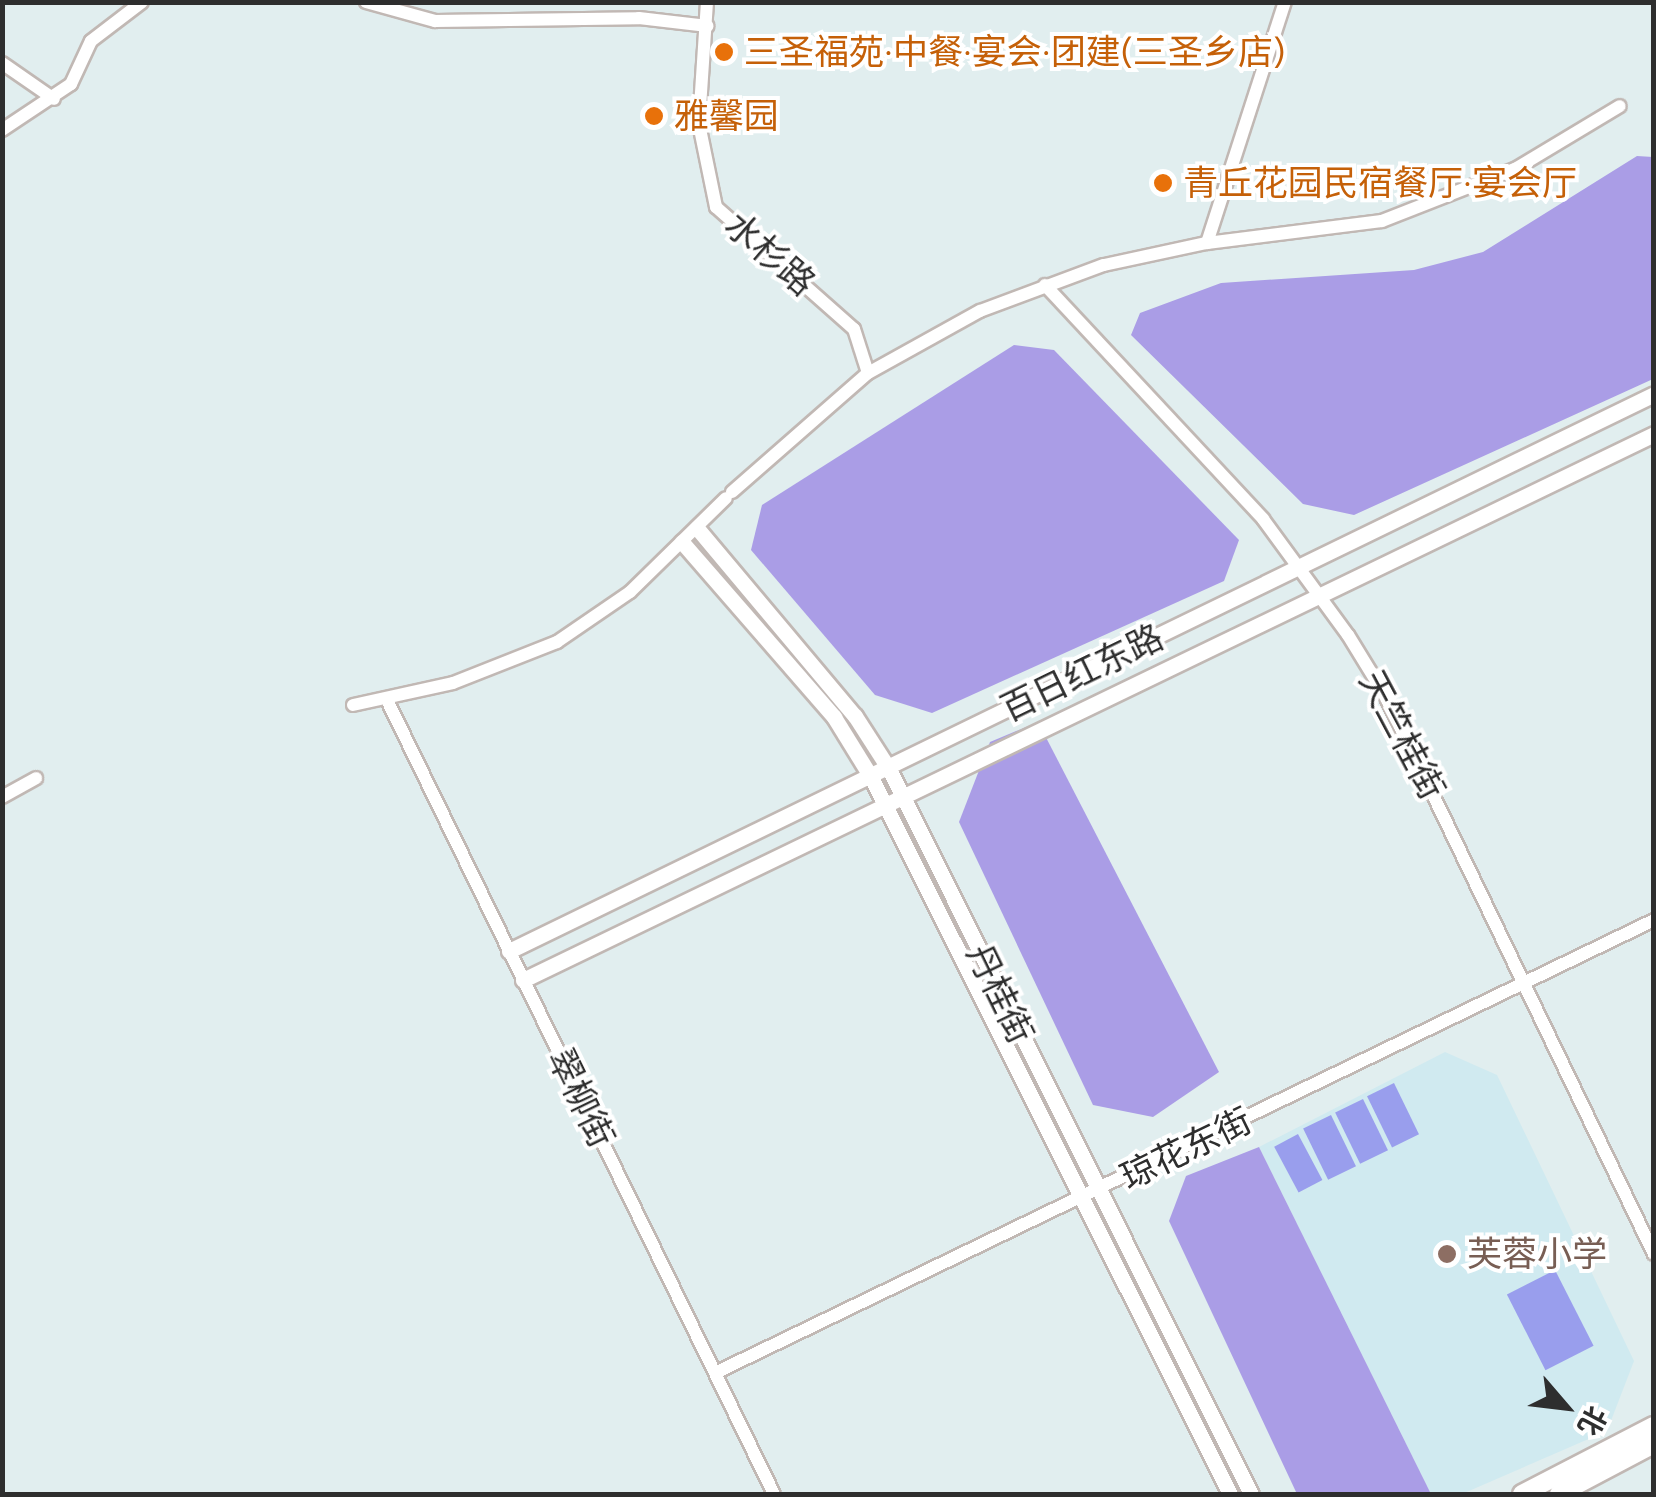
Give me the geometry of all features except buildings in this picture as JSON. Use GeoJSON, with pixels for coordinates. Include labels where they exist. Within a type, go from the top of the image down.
{"type":"FeatureCollection","features":[{"type":"Feature","properties":{"kind":"main road"},"geometry":{"type":"LineString","coordinates":[[1522,1494],[1654,1426]]}},
{"type":"Feature","properties":{"kind":"main road"},"geometry":{"type":"LineString","coordinates":[[1559,1494],[1654,1444]]}},
{"type":"Feature","properties":{"kind":"street"},"geometry":{"type":"LineString","coordinates":[[2,130],[72,84],[91,42],[142,2]]}},
{"type":"Feature","properties":{"kind":"street"},"geometry":{"type":"LineString","coordinates":[[366,2],[436,22],[640,18],[708,26]]}},
{"type":"Feature","properties":{"kind":"street","name":"水杉路"},"geometry":{"type":"LineString","coordinates":[[707,2],[699,124],[716,208],[854,329],[868,373]]}},
{"type":"Feature","properties":{"kind":"street"},"geometry":{"type":"LineString","coordinates":[[1207,242],[1284,2]]}},
{"type":"Feature","properties":{"kind":"street"},"geometry":{"type":"LineString","coordinates":[[2,63],[54,99]]}},
{"type":"Feature","properties":{"kind":"street"},"geometry":{"type":"LineString","coordinates":[[354,705],[388,702],[558,642],[630,592],[729,495],[868,373],[980,311],[1104,265],[1207,242],[1382,221],[1516,169],[1620,106]]}},
{"type":"Feature","properties":{"kind":"street","name":"天竺桂街"},"geometry":{"type":"LineString","coordinates":[[1046,286],[1251,506],[1320,596],[1386,696],[1654,1254]]}},
{"type":"Feature","properties":{"kind":"street","name":"百日红东路"},"geometry":{"type":"LineString","coordinates":[[509,951],[1654,394]]}},
{"type":"Feature","properties":{"kind":"street","name":"百日红东路"},"geometry":{"type":"LineString","coordinates":[[524,980],[1654,434]]}},
{"type":"Feature","properties":{"kind":"street","name":"丹桂街"},"geometry":{"type":"LineString","coordinates":[[697,528],[854,716],[889,768],[1251,1494]]}},
{"type":"Feature","properties":{"kind":"street","name":"丹桂街"},"geometry":{"type":"LineString","coordinates":[[682,542],[834,717],[871,777],[1230,1494]]}},
{"type":"Feature","properties":{"kind":"street","name":"翠柳街"},"geometry":{"type":"LineString","coordinates":[[388,702],[774,1494]]}},
{"type":"Feature","properties":{"kind":"street"},"geometry":{"type":"LineString","coordinates":[[2,797],[36,778]]}},
{"type":"Feature","properties":{"kind":"street","name":"琼花东街"},"geometry":{"type":"LineString","coordinates":[[715,1373],[1099,1192],[1654,920]]}},
{"type":"Feature","properties":{"kind":"shaded area"},"geometry":{"type":"Polygon","coordinates":[[[1637,156],[1653,157],[1653,379],[1354,515],[1303,504],[1131,335],[1140,313],[1221,283],[1414,270],[1483,252],[1637,156]]]}},
{"type":"Feature","properties":{"kind":"shaded area"},"geometry":{"type":"Polygon","coordinates":[[[1014,345],[1054,350],[1239,540],[1224,581],[932,713],[875,695],[751,550],[762,505],[1014,345]]]}},
{"type":"Feature","properties":{"kind":"shaded area"},"geometry":{"type":"Polygon","coordinates":[[[1038,722],[1219,1072],[1153,1117],[1093,1105],[959,822],[990,742],[1038,722]]]}},
{"type":"Feature","properties":{"kind":"shaded area","name":"芙蓉小学"},"geometry":{"type":"Polygon","coordinates":[[[1445,1052],[1497,1075],[1634,1361],[1607,1431],[1462,1494],[1431,1494],[1259,1147],[1445,1052]]]}},
{"type":"Feature","properties":{"kind":"shaded area"},"geometry":{"type":"Polygon","coordinates":[[[1394,1083],[1419,1134],[1392,1147],[1367,1096],[1394,1083]]]}},
{"type":"Feature","properties":{"kind":"shaded area"},"geometry":{"type":"Polygon","coordinates":[[[1363,1099],[1388,1150],[1360,1164],[1335,1113],[1363,1099]]]}},
{"type":"Feature","properties":{"kind":"shaded area"},"geometry":{"type":"Polygon","coordinates":[[[1331,1115],[1356,1166],[1328,1180],[1303,1129],[1331,1115]]]}},
{"type":"Feature","properties":{"kind":"shaded area"},"geometry":{"type":"Polygon","coordinates":[[[1298,1134],[1322,1180],[1299,1193],[1274,1147],[1298,1134]]]}},
{"type":"Feature","properties":{"kind":"shaded area"},"geometry":{"type":"Polygon","coordinates":[[[1259,1147],[1431,1494],[1297,1494],[1169,1221],[1186,1176],[1259,1147]]]}},
{"type":"Feature","properties":{"kind":"shaded area"},"geometry":{"type":"Polygon","coordinates":[[[1555,1270],[1594,1346],[1545,1370],[1507,1295],[1555,1270]]]}},
{"type":"Feature","properties":{"kind":"place","name":"三圣福苑·中餐·宴会·团建(三圣乡店)"},"geometry":{"type":"Point","coordinates":[724,52]}},
{"type":"Feature","properties":{"kind":"place","name":"雅馨园"},"geometry":{"type":"Point","coordinates":[654,116]}},
{"type":"Feature","properties":{"kind":"place","name":"青丘花园民宿餐厅·宴会厅"},"geometry":{"type":"Point","coordinates":[1163,183]}},
{"type":"Feature","properties":{"kind":"place","name":"芙蓉小学"},"geometry":{"type":"Point","coordinates":[1447,1254]}}]}
